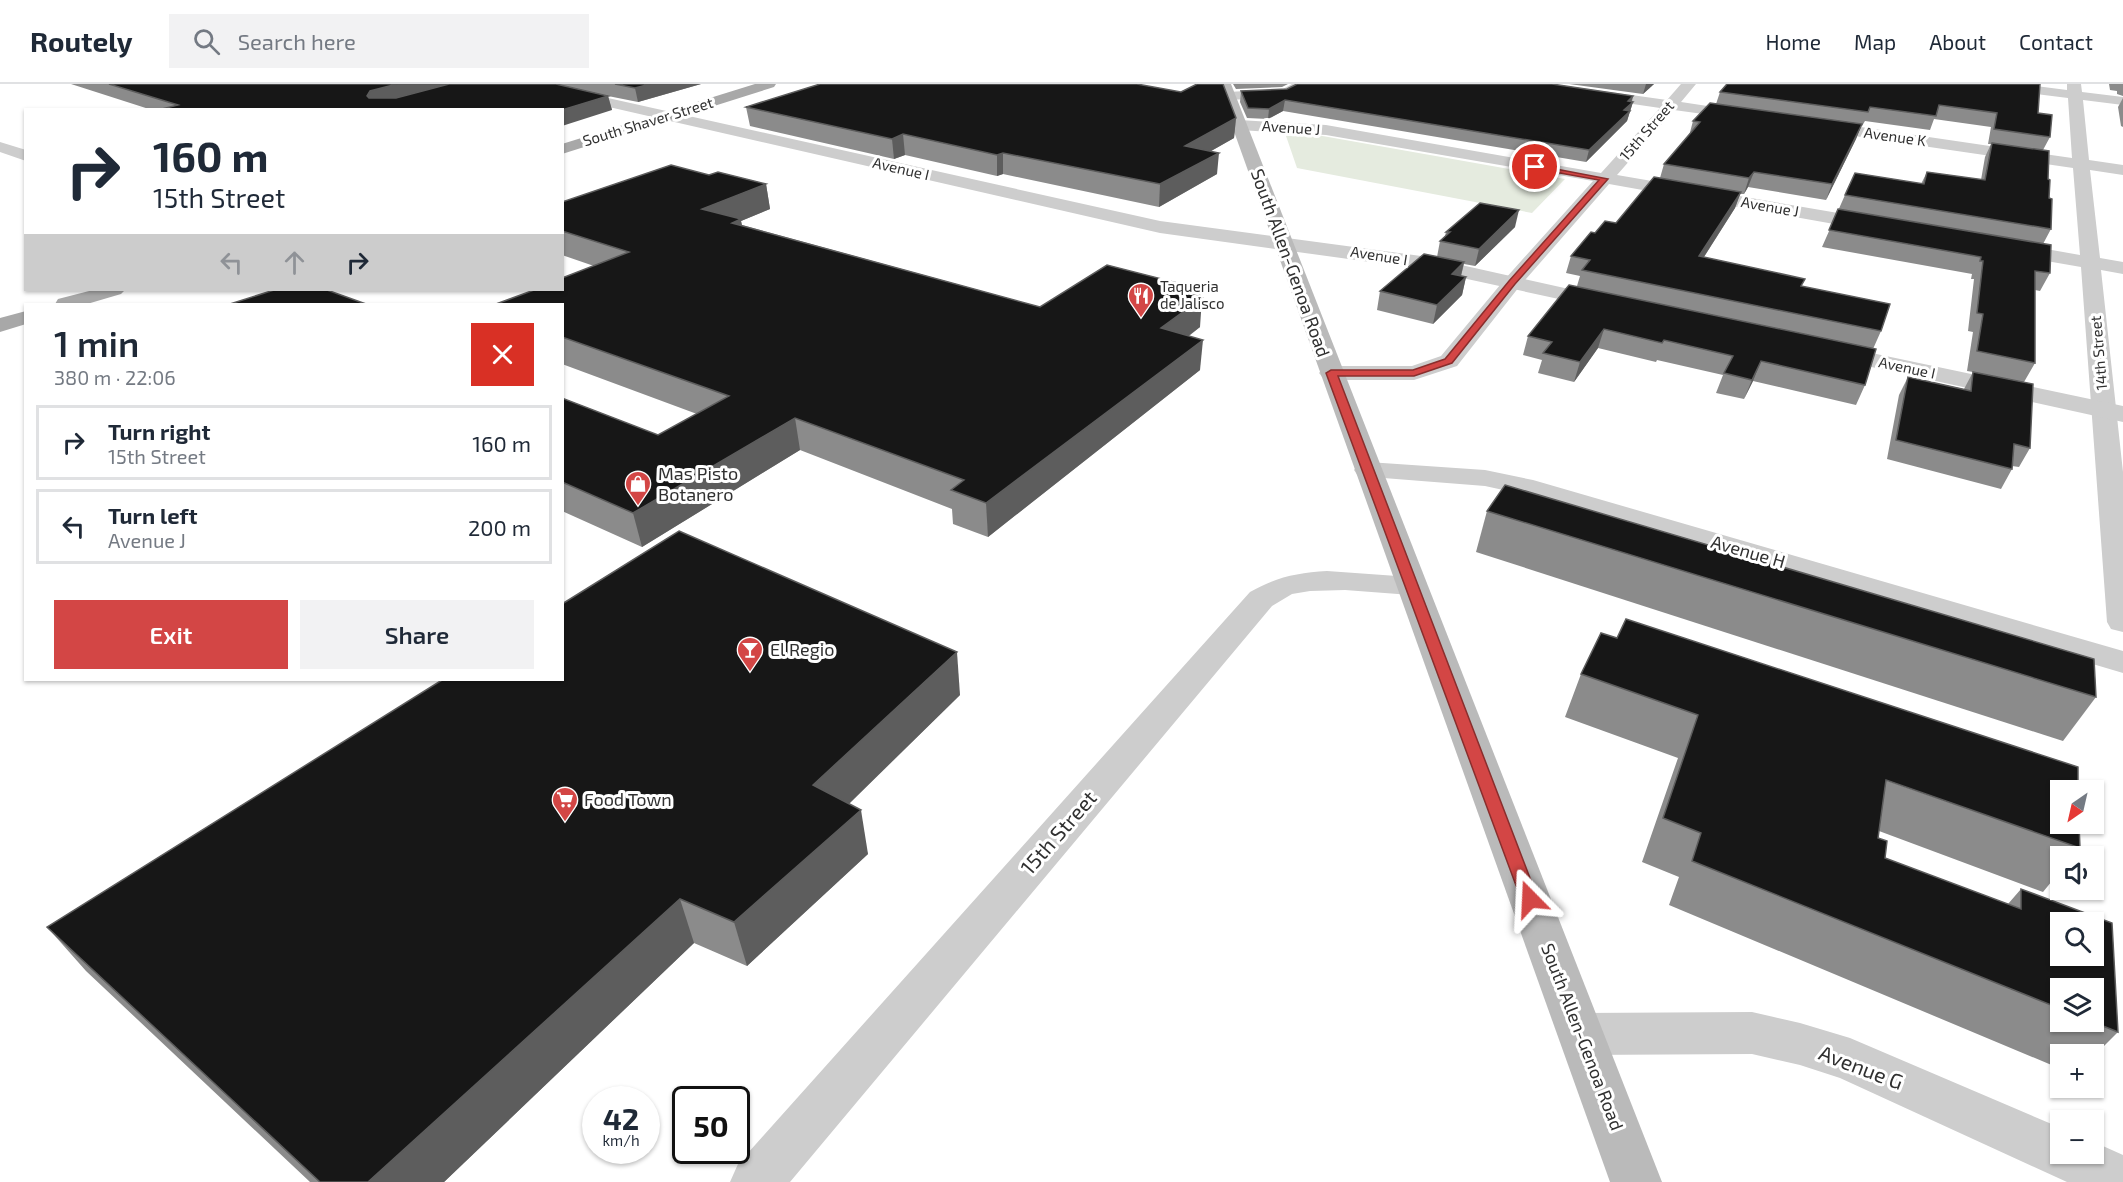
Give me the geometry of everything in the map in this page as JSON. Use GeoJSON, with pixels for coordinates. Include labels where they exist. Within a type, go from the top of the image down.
{"type":"FeatureCollection","features":[{"type":"Feature","properties":{"kind":"main road","name":"South Shaver Street"},"geometry":{"type":"LineString","coordinates":[[564,148],[769,84]]}},
{"type":"Feature","properties":{"kind":"main road","name":"South Allen-Genoa Road"},"geometry":{"type":"LineString","coordinates":[[1226,90],[1636,1182]]}},
{"type":"Feature","properties":{"kind":"main road"},"geometry":{"type":"LineString","coordinates":[[69,303],[111,291]]}},
{"type":"Feature","properties":{"kind":"main road"},"geometry":{"type":"LineString","coordinates":[[0,325],[24,318]]}},
{"type":"Feature","properties":{"kind":"street","name":"Avenue I"},"geometry":{"type":"LineString","coordinates":[[526,84],[1160,227],[1397,258],[1628,308]]}},
{"type":"Feature","properties":{"kind":"street"},"geometry":{"type":"LineString","coordinates":[[1226,90],[1286,93],[1302,84]]}},
{"type":"Feature","properties":{"kind":"street"},"geometry":{"type":"LineString","coordinates":[[1524,84],[1764,118]]}},
{"type":"Feature","properties":{"kind":"street","name":"15th Street"},"geometry":{"type":"LineString","coordinates":[[1331,373],[1414,373],[1449,361],[1512,283],[1689,84]]}},
{"type":"Feature","properties":{"kind":"street"},"geometry":{"type":"LineString","coordinates":[[1987,84],[2075,89],[2123,101]]}},
{"type":"Feature","properties":{"kind":"street","name":"14th Street"},"geometry":{"type":"LineString","coordinates":[[2075,89],[2091,262],[2114,412],[2123,622]]}},
{"type":"Feature","properties":{"kind":"street","name":"Avenue K"},"geometry":{"type":"LineString","coordinates":[[1799,123],[2123,170]]}},
{"type":"Feature","properties":{"kind":"street","name":"Avenue J"},"geometry":{"type":"LineString","coordinates":[[1239,125],[1326,130],[1894,229]]}},
{"type":"Feature","properties":{"kind":"street"},"geometry":{"type":"LineString","coordinates":[[0,147],[24,155]]}},
{"type":"Feature","properties":{"kind":"street"},"geometry":{"type":"LineString","coordinates":[[1987,245],[2123,268]]}},
{"type":"Feature","properties":{"kind":"street","name":"Avenue I"},"geometry":{"type":"LineString","coordinates":[[1814,348],[2114,412]]}},
{"type":"Feature","properties":{"kind":"street","name":"Avenue H"},"geometry":{"type":"LineString","coordinates":[[1368,470],[1485,478],[1523,486],[2123,662]]}},
{"type":"Feature","properties":{"kind":"street","name":"15th Street"},"geometry":{"type":"LineString","coordinates":[[756,1182],[1261,599],[1282,587],[1306,583],[1339,581],[1411,586]]}},
{"type":"Feature","properties":{"kind":"street","name":"Avenue G"},"geometry":{"type":"LineString","coordinates":[[1581,1034],[1752,1033],[1800,1044],[1850,1060],[2123,1181]]}},
{"type":"Feature","properties":{"kind":"shaded area"},"geometry":{"type":"Polygon","coordinates":[[[1300,132],[1565,179],[1532,213],[1297,168],[1286,136],[1300,132]]]}},
{"type":"Feature","properties":{"kind":"building"},"geometry":{"type":"Polygon","coordinates":[[[109,84],[397,84],[370,91],[367,96],[369,98],[396,98],[449,84],[556,84],[608,96],[564,109],[166,108],[178,105],[109,84]]]}},
{"type":"Feature","properties":{"kind":"building"},"geometry":{"type":"Polygon","coordinates":[[[615,84],[650,84],[635,88],[615,84]]]}},
{"type":"Feature","properties":{"kind":"building"},"geometry":{"type":"Polygon","coordinates":[[[820,84],[1137,84],[1181,92],[1197,84],[1223,84],[1236,118],[1185,146],[1219,153],[1160,184],[1003,153],[997,155],[903,134],[892,139],[746,107],[820,84]]]}},
{"type":"Feature","properties":{"kind":"building"},"geometry":{"type":"Polygon","coordinates":[[[1297,84],[1552,84],[1633,96],[1628,101],[1633,102],[1624,110],[1630,111],[1589,150],[1285,100],[1269,109],[1248,108],[1241,91],[1287,89],[1297,84]]]}},
{"type":"Feature","properties":{"kind":"building"},"geometry":{"type":"Polygon","coordinates":[[[1727,84],[2040,84],[2038,113],[2052,115],[2050,137],[1994,129],[1997,113],[1939,105],[1936,116],[1870,107],[1868,112],[1720,92],[1727,84]]]}},
{"type":"Feature","properties":{"kind":"building"},"geometry":{"type":"Polygon","coordinates":[[[1710,103],[1862,124],[1832,184],[1754,172],[1749,178],[1664,164],[1700,122],[1693,121],[1710,103]]]}},
{"type":"Feature","properties":{"kind":"building"},"geometry":{"type":"Polygon","coordinates":[[[1992,143],[2049,151],[2051,229],[1845,195],[1855,173],[1924,184],[1927,172],[1985,180],[1992,143]]]}},
{"type":"Feature","properties":{"kind":"building"},"geometry":{"type":"Polygon","coordinates":[[[671,165],[709,175],[718,172],[766,184],[702,209],[741,219],[732,223],[1040,307],[1107,265],[1201,289],[1193,295],[1202,298],[1161,328],[1203,340],[986,503],[951,490],[964,480],[795,418],[633,513],[564,483],[564,399],[658,435],[729,396],[564,338],[564,303],[499,303],[531,291],[564,291],[564,277],[629,252],[564,232],[564,201],[671,165]]]}},
{"type":"Feature","properties":{"kind":"building"},"geometry":{"type":"Polygon","coordinates":[[[1654,177],[1741,192],[1699,256],[1805,279],[1801,286],[1890,304],[1881,331],[1582,270],[1590,260],[1571,256],[1591,232],[1595,233],[1605,221],[1616,223],[1654,177]]]}},
{"type":"Feature","properties":{"kind":"building"},"geometry":{"type":"Polygon","coordinates":[[[1480,203],[1519,210],[1479,249],[1440,241],[1450,232],[1446,232],[1480,203]]]}},
{"type":"Feature","properties":{"kind":"building"},"geometry":{"type":"Polygon","coordinates":[[[1838,209],[2051,245],[2050,273],[2035,271],[2035,363],[1977,351],[1983,314],[1977,313],[1983,261],[1980,261],[1981,257],[1829,230],[1838,209]]]}},
{"type":"Feature","properties":{"kind":"building"},"geometry":{"type":"Polygon","coordinates":[[[1424,254],[1464,262],[1452,274],[1466,277],[1437,305],[1380,291],[1424,254]]]}},
{"type":"Feature","properties":{"kind":"building"},"geometry":{"type":"Polygon","coordinates":[[[1569,285],[1876,349],[1865,385],[1761,361],[1752,380],[1724,373],[1733,356],[1664,340],[1662,343],[1604,329],[1580,362],[1543,353],[1552,342],[1528,336],[1569,285]]]}},
{"type":"Feature","properties":{"kind":"building"},"geometry":{"type":"Polygon","coordinates":[[[271,291],[330,291],[363,303],[233,303],[271,291]]]}},
{"type":"Feature","properties":{"kind":"building"},"geometry":{"type":"Polygon","coordinates":[[[1973,372],[2033,384],[2030,448],[2014,444],[2012,469],[1896,440],[1908,377],[1971,391],[1973,372]]]}},
{"type":"Feature","properties":{"kind":"building"},"geometry":{"type":"Polygon","coordinates":[[[1505,485],[2094,659],[2096,697],[1487,511],[1505,485]]]}},
{"type":"Feature","properties":{"kind":"building"},"geometry":{"type":"Polygon","coordinates":[[[679,531],[957,652],[813,785],[861,810],[734,922],[680,899],[368,1182],[320,1182],[47,927],[440,681],[564,681],[564,603],[679,531]]]}},
{"type":"Feature","properties":{"kind":"building"},"geometry":{"type":"Polygon","coordinates":[[[1626,619],[2078,767],[2078,780],[2050,780],[2050,834],[2079,834],[2080,846],[2074,846],[1886,780],[1878,838],[1887,841],[1885,858],[2021,909],[2021,889],[2083,912],[2050,912],[2050,966],[2104,966],[2104,920],[2112,923],[2118,1032],[2104,1026],[2104,978],[2050,978],[2050,1005],[1692,861],[1701,833],[1663,818],[1698,715],[1581,674],[1601,633],[1617,638],[1626,619]]]}},
{"type":"Feature","properties":{"kind":"place","name":"Taqueria de Jalisco"},"geometry":{"type":"Point","coordinates":[1141,319]}},
{"type":"Feature","properties":{"kind":"place","name":"Mas Pisto Botanero"},"geometry":{"type":"Point","coordinates":[638,507]}},
{"type":"Feature","properties":{"kind":"place","name":"El Regio"},"geometry":{"type":"Point","coordinates":[750,673]}},
{"type":"Feature","properties":{"kind":"place","name":"Food Town"},"geometry":{"type":"Point","coordinates":[565,823]}},
{"type":"Feature","properties":{"kind":"route"},"geometry":{"type":"LineString","coordinates":[[1530,899],[1331,373],[1414,373],[1449,361],[1512,283],[1604,179],[1535,167]]}}]}
